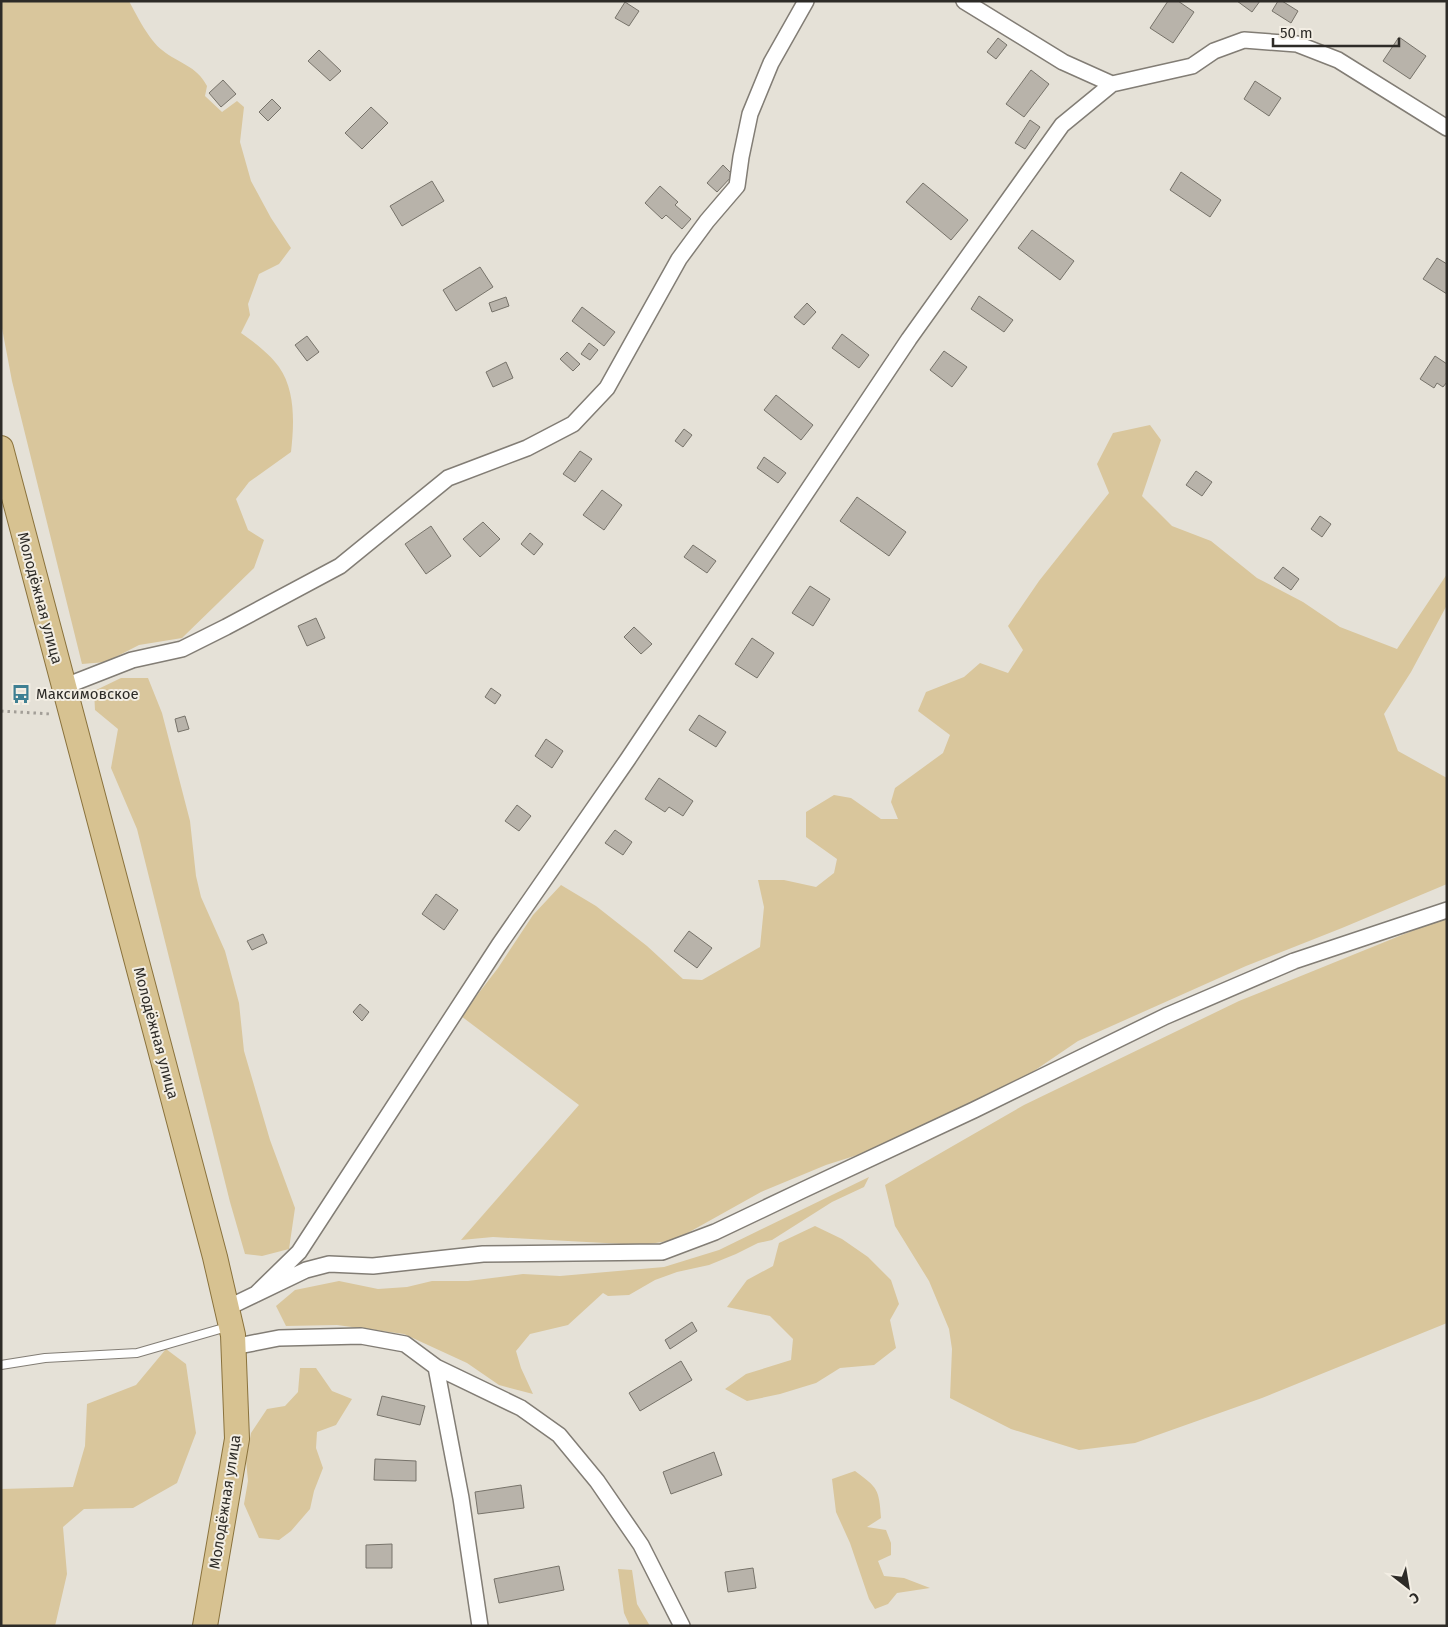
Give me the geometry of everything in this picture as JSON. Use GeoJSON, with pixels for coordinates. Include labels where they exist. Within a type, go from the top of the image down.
{"type":"FeatureCollection","features":[{"type":"Feature","properties":{"kind":"main road","name":"Молодёжная улица"},"geometry":{"type":"LineString","coordinates":[[1,448],[215,1257],[230,1327],[237,1439],[205,1626]]}},
{"type":"Feature","properties":{"kind":"street"},"geometry":{"type":"LineString","coordinates":[[63,687],[132,660],[182,649],[226,627],[340,566],[448,478],[527,448],[573,424],[607,388],[679,259],[707,221],[737,186],[750,114],[771,63],[806,1]]}},
{"type":"Feature","properties":{"kind":"street"},"geometry":{"type":"LineString","coordinates":[[964,1],[1063,62],[1112,84]]}},
{"type":"Feature","properties":{"kind":"street"},"geometry":{"type":"LineString","coordinates":[[682,1626],[641,1545],[597,1481],[559,1435],[521,1408],[436,1367],[405,1344],[361,1336],[279,1338],[230,1327],[256,1294],[299,1252],[499,945],[628,759],[909,339],[1062,125],[1112,84],[1192,66],[1214,51],[1244,40],[1297,44],[1338,60],[1447,128]]}},
{"type":"Feature","properties":{"kind":"street"},"geometry":{"type":"LineString","coordinates":[[256,1294],[306,1270],[328,1264],[373,1266],[483,1254],[662,1252],[714,1232],[974,1110],[1166,1016],[1294,962],[1447,910]]}},
{"type":"Feature","properties":{"kind":"street"},"geometry":{"type":"LineString","coordinates":[[436,1367],[462,1506],[480,1626]]}},
{"type":"Feature","properties":{"kind":"lane"},"geometry":{"type":"LineString","coordinates":[[1,1365],[45,1358],[137,1352],[230,1327]]}},
{"type":"Feature","properties":{"kind":"path"},"geometry":{"type":"LineString","coordinates":[[1,711],[71,716]]}},
{"type":"Feature","properties":{"kind":"shaded area"},"geometry":{"type":"Polygon","coordinates":[[[1,1],[129,1],[157,46],[198,73],[207,86],[205,96],[222,112],[237,101],[244,107],[240,142],[251,181],[271,218],[291,248],[279,264],[259,274],[248,304],[250,315],[241,333],[256,344],[279,367],[285,376],[292,408],[293,431],[291,452],[249,482],[236,499],[248,530],[264,540],[254,568],[182,638],[139,645],[106,662],[82,664],[12,381],[1,323],[1,1]]]}},
{"type":"Feature","properties":{"kind":"shaded area"},"geometry":{"type":"Polygon","coordinates":[[[1150,425],[1161,440],[1142,496],[1172,526],[1211,541],[1257,578],[1303,602],[1340,627],[1397,649],[1447,574],[1447,605],[1411,672],[1384,714],[1398,751],[1447,778],[1447,884],[1246,966],[1078,1041],[1028,1075],[987,1094],[892,1144],[826,1165],[761,1192],[675,1240],[642,1245],[493,1237],[461,1240],[579,1105],[461,1016],[498,968],[533,915],[561,885],[596,906],[647,946],[683,979],[702,980],[760,947],[764,907],[758,880],[784,880],[816,887],[834,873],[837,859],[806,837],[806,812],[834,795],[851,798],[881,819],[898,819],[891,802],[895,788],[943,753],[950,735],[918,711],[926,692],[964,677],[980,663],[1008,673],[1023,650],[1008,626],[1039,581],[1109,493],[1097,464],[1113,433],[1150,425]]]}},
{"type":"Feature","properties":{"kind":"shaded area"},"geometry":{"type":"Polygon","coordinates":[[[121,678],[148,678],[162,713],[190,821],[196,876],[201,897],[225,951],[239,1003],[244,1051],[270,1140],[295,1208],[289,1249],[262,1256],[245,1254],[230,1202],[137,829],[111,768],[118,729],[95,710],[94,691],[121,678]]]}},
{"type":"Feature","properties":{"kind":"shaded area"},"geometry":{"type":"Polygon","coordinates":[[[1447,919],[1447,1323],[1262,1398],[1135,1443],[1079,1450],[1011,1429],[950,1398],[952,1349],[949,1329],[929,1281],[895,1226],[885,1185],[1024,1105],[1239,1001],[1429,924],[1447,919]]]}},
{"type":"Feature","properties":{"kind":"shaded area"},"geometry":{"type":"Polygon","coordinates":[[[869,1177],[864,1187],[832,1202],[772,1240],[758,1243],[709,1265],[677,1272],[655,1280],[629,1295],[608,1296],[603,1293],[568,1325],[530,1334],[516,1351],[521,1368],[533,1394],[499,1385],[467,1363],[404,1334],[337,1325],[286,1326],[276,1306],[295,1290],[339,1281],[378,1289],[407,1287],[432,1281],[468,1281],[523,1274],[560,1276],[664,1267],[719,1250],[869,1177]]]}},
{"type":"Feature","properties":{"kind":"shaded area"},"geometry":{"type":"Polygon","coordinates":[[[815,1226],[842,1239],[868,1257],[891,1280],[899,1304],[890,1320],[896,1348],[874,1365],[840,1368],[816,1383],[780,1394],[747,1401],[725,1389],[746,1374],[791,1360],[793,1339],[770,1316],[727,1307],[747,1280],[773,1266],[779,1243],[815,1226]]]}},
{"type":"Feature","properties":{"kind":"shaded area"},"geometry":{"type":"Polygon","coordinates":[[[166,1349],[186,1364],[196,1433],[177,1483],[133,1508],[84,1509],[63,1527],[67,1574],[55,1626],[2,1626],[1,1489],[73,1487],[85,1446],[87,1404],[136,1385],[166,1349]]]}},
{"type":"Feature","properties":{"kind":"shaded area"},"geometry":{"type":"Polygon","coordinates":[[[300,1368],[316,1368],[332,1391],[352,1399],[336,1425],[317,1432],[316,1448],[323,1468],[314,1491],[310,1509],[291,1531],[279,1540],[259,1538],[244,1504],[248,1481],[246,1460],[251,1433],[267,1409],[285,1406],[298,1392],[300,1368]]]}},
{"type":"Feature","properties":{"kind":"shaded area"},"geometry":{"type":"Polygon","coordinates":[[[855,1471],[873,1486],[878,1495],[881,1518],[867,1527],[886,1530],[891,1543],[891,1555],[878,1561],[884,1576],[904,1578],[930,1588],[897,1593],[888,1604],[875,1609],[869,1599],[850,1543],[836,1512],[832,1479],[855,1471]]]}},
{"type":"Feature","properties":{"kind":"shaded area"},"geometry":{"type":"Polygon","coordinates":[[[618,1569],[632,1570],[637,1604],[650,1626],[630,1626],[624,1613],[618,1569]]]}},
{"type":"Feature","properties":{"kind":"building"},"geometry":{"type":"Polygon","coordinates":[[[1168,1],[1178,1],[1194,12],[1173,43],[1150,28],[1168,1]]]}},
{"type":"Feature","properties":{"kind":"building"},"geometry":{"type":"Polygon","coordinates":[[[1237,1],[1260,1],[1252,12],[1237,1]]]}},
{"type":"Feature","properties":{"kind":"building"},"geometry":{"type":"Polygon","coordinates":[[[1278,1],[1282,1],[1298,11],[1291,23],[1272,11],[1278,1]]]}},
{"type":"Feature","properties":{"kind":"building"},"geometry":{"type":"Polygon","coordinates":[[[625,2],[639,11],[629,26],[615,18],[625,2]]]}},
{"type":"Feature","properties":{"kind":"building"},"geometry":{"type":"Polygon","coordinates":[[[1399,37],[1426,56],[1410,79],[1383,61],[1399,37]]]}},
{"type":"Feature","properties":{"kind":"building"},"geometry":{"type":"Polygon","coordinates":[[[998,38],[1007,45],[996,59],[987,52],[998,38]]]}},
{"type":"Feature","properties":{"kind":"building"},"geometry":{"type":"Polygon","coordinates":[[[319,50],[341,71],[330,81],[308,61],[319,50]]]}},
{"type":"Feature","properties":{"kind":"building"},"geometry":{"type":"Polygon","coordinates":[[[1031,70],[1049,84],[1024,117],[1006,104],[1031,70]]]}},
{"type":"Feature","properties":{"kind":"building"},"geometry":{"type":"Polygon","coordinates":[[[223,80],[236,94],[221,107],[209,93],[223,80]]]}},
{"type":"Feature","properties":{"kind":"building"},"geometry":{"type":"Polygon","coordinates":[[[1255,81],[1281,98],[1269,116],[1244,99],[1255,81]]]}},
{"type":"Feature","properties":{"kind":"building"},"geometry":{"type":"Polygon","coordinates":[[[272,99],[281,108],[268,121],[259,112],[272,99]]]}},
{"type":"Feature","properties":{"kind":"building"},"geometry":{"type":"Polygon","coordinates":[[[371,107],[388,123],[362,149],[345,133],[371,107]]]}},
{"type":"Feature","properties":{"kind":"building"},"geometry":{"type":"Polygon","coordinates":[[[1030,120],[1040,127],[1025,149],[1015,143],[1030,120]]]}},
{"type":"Feature","properties":{"kind":"building"},"geometry":{"type":"Polygon","coordinates":[[[723,165],[733,175],[717,192],[707,183],[723,165]]]}},
{"type":"Feature","properties":{"kind":"building"},"geometry":{"type":"Polygon","coordinates":[[[1181,172],[1221,200],[1210,217],[1170,190],[1181,172]]]}},
{"type":"Feature","properties":{"kind":"building"},"geometry":{"type":"Polygon","coordinates":[[[432,181],[444,201],[402,226],[390,206],[432,181]]]}},
{"type":"Feature","properties":{"kind":"building"},"geometry":{"type":"Polygon","coordinates":[[[923,183],[968,220],[951,240],[906,202],[923,183]]]}},
{"type":"Feature","properties":{"kind":"building"},"geometry":{"type":"Polygon","coordinates":[[[660,186],[678,202],[675,205],[691,219],[682,229],[666,215],[662,219],[645,203],[660,186]]]}},
{"type":"Feature","properties":{"kind":"building"},"geometry":{"type":"Polygon","coordinates":[[[1032,230],[1074,261],[1060,280],[1018,248],[1032,230]]]}},
{"type":"Feature","properties":{"kind":"building"},"geometry":{"type":"Polygon","coordinates":[[[1437,258],[1447,264],[1447,294],[1423,279],[1437,258]]]}},
{"type":"Feature","properties":{"kind":"building"},"geometry":{"type":"Polygon","coordinates":[[[480,267],[493,287],[456,311],[443,290],[480,267]]]}},
{"type":"Feature","properties":{"kind":"building"},"geometry":{"type":"Polygon","coordinates":[[[979,296],[1013,320],[1004,332],[971,309],[979,296]]]}},
{"type":"Feature","properties":{"kind":"building"},"geometry":{"type":"Polygon","coordinates":[[[506,297],[509,306],[492,312],[489,303],[506,297]]]}},
{"type":"Feature","properties":{"kind":"building"},"geometry":{"type":"Polygon","coordinates":[[[807,303],[816,312],[804,325],[794,317],[807,303]]]}},
{"type":"Feature","properties":{"kind":"building"},"geometry":{"type":"Polygon","coordinates":[[[582,307],[615,332],[604,346],[572,321],[582,307]]]}},
{"type":"Feature","properties":{"kind":"building"},"geometry":{"type":"Polygon","coordinates":[[[842,334],[869,355],[859,368],[832,348],[842,334]]]}},
{"type":"Feature","properties":{"kind":"building"},"geometry":{"type":"Polygon","coordinates":[[[307,336],[319,352],[307,361],[295,345],[307,336]]]}},
{"type":"Feature","properties":{"kind":"building"},"geometry":{"type":"Polygon","coordinates":[[[589,343],[598,350],[590,360],[581,354],[589,343]]]}},
{"type":"Feature","properties":{"kind":"building"},"geometry":{"type":"Polygon","coordinates":[[[944,351],[967,367],[952,387],[930,370],[944,351]]]}},
{"type":"Feature","properties":{"kind":"building"},"geometry":{"type":"Polygon","coordinates":[[[567,352],[580,364],[573,371],[560,359],[567,352]]]}},
{"type":"Feature","properties":{"kind":"building"},"geometry":{"type":"Polygon","coordinates":[[[1435,356],[1447,364],[1447,382],[1443,387],[1437,383],[1434,388],[1420,379],[1435,356]]]}},
{"type":"Feature","properties":{"kind":"building"},"geometry":{"type":"Polygon","coordinates":[[[506,362],[513,378],[493,387],[486,372],[506,362]]]}},
{"type":"Feature","properties":{"kind":"building"},"geometry":{"type":"Polygon","coordinates":[[[776,395],[813,425],[801,440],[764,410],[776,395]]]}},
{"type":"Feature","properties":{"kind":"building"},"geometry":{"type":"Polygon","coordinates":[[[684,429],[692,435],[683,447],[675,441],[684,429]]]}},
{"type":"Feature","properties":{"kind":"building"},"geometry":{"type":"Polygon","coordinates":[[[580,451],[592,459],[575,482],[563,474],[580,451]]]}},
{"type":"Feature","properties":{"kind":"building"},"geometry":{"type":"Polygon","coordinates":[[[764,457],[786,473],[778,483],[757,468],[764,457]]]}},
{"type":"Feature","properties":{"kind":"building"},"geometry":{"type":"Polygon","coordinates":[[[1196,471],[1212,482],[1202,496],[1186,485],[1196,471]]]}},
{"type":"Feature","properties":{"kind":"building"},"geometry":{"type":"Polygon","coordinates":[[[602,490],[622,505],[604,530],[583,515],[602,490]]]}},
{"type":"Feature","properties":{"kind":"building"},"geometry":{"type":"Polygon","coordinates":[[[857,497],[906,532],[889,556],[840,521],[857,497]]]}},
{"type":"Feature","properties":{"kind":"building"},"geometry":{"type":"Polygon","coordinates":[[[1320,516],[1331,524],[1322,537],[1311,529],[1320,516]]]}},
{"type":"Feature","properties":{"kind":"building"},"geometry":{"type":"Polygon","coordinates":[[[483,522],[500,539],[480,557],[463,539],[483,522]]]}},
{"type":"Feature","properties":{"kind":"building"},"geometry":{"type":"Polygon","coordinates":[[[431,526],[451,556],[426,574],[405,544],[431,526]]]}},
{"type":"Feature","properties":{"kind":"building"},"geometry":{"type":"Polygon","coordinates":[[[530,533],[543,544],[534,555],[521,544],[530,533]]]}},
{"type":"Feature","properties":{"kind":"building"},"geometry":{"type":"Polygon","coordinates":[[[693,545],[716,561],[707,573],[684,557],[693,545]]]}},
{"type":"Feature","properties":{"kind":"building"},"geometry":{"type":"Polygon","coordinates":[[[1283,567],[1299,579],[1291,590],[1274,578],[1283,567]]]}},
{"type":"Feature","properties":{"kind":"building"},"geometry":{"type":"Polygon","coordinates":[[[810,586],[830,599],[813,626],[792,613],[810,586]]]}},
{"type":"Feature","properties":{"kind":"building"},"geometry":{"type":"Polygon","coordinates":[[[316,618],[325,638],[307,646],[298,626],[316,618]]]}},
{"type":"Feature","properties":{"kind":"building"},"geometry":{"type":"Polygon","coordinates":[[[634,627],[652,644],[641,654],[624,637],[634,627]]]}},
{"type":"Feature","properties":{"kind":"building"},"geometry":{"type":"Polygon","coordinates":[[[752,638],[774,653],[757,678],[735,664],[752,638]]]}},
{"type":"Feature","properties":{"kind":"building"},"geometry":{"type":"Polygon","coordinates":[[[491,688],[501,695],[495,704],[485,697],[491,688]]]}},
{"type":"Feature","properties":{"kind":"building"},"geometry":{"type":"Polygon","coordinates":[[[699,715],[726,732],[716,747],[689,730],[699,715]]]}},
{"type":"Feature","properties":{"kind":"building"},"geometry":{"type":"Polygon","coordinates":[[[185,716],[189,729],[178,732],[175,719],[185,716]]]}},
{"type":"Feature","properties":{"kind":"building"},"geometry":{"type":"Polygon","coordinates":[[[546,739],[563,751],[552,768],[535,756],[546,739]]]}},
{"type":"Feature","properties":{"kind":"building"},"geometry":{"type":"Polygon","coordinates":[[[659,778],[693,801],[683,816],[669,807],[665,812],[645,799],[659,778]]]}},
{"type":"Feature","properties":{"kind":"building"},"geometry":{"type":"Polygon","coordinates":[[[517,805],[531,816],[519,831],[505,821],[517,805]]]}},
{"type":"Feature","properties":{"kind":"building"},"geometry":{"type":"Polygon","coordinates":[[[615,830],[632,842],[623,855],[605,843],[615,830]]]}},
{"type":"Feature","properties":{"kind":"building"},"geometry":{"type":"Polygon","coordinates":[[[436,894],[458,910],[444,930],[422,914],[436,894]]]}},
{"type":"Feature","properties":{"kind":"building"},"geometry":{"type":"Polygon","coordinates":[[[689,931],[712,948],[697,968],[674,951],[689,931]]]}},
{"type":"Feature","properties":{"kind":"building"},"geometry":{"type":"Polygon","coordinates":[[[263,934],[267,943],[252,950],[247,941],[263,934]]]}},
{"type":"Feature","properties":{"kind":"building"},"geometry":{"type":"Polygon","coordinates":[[[360,1004],[369,1012],[362,1021],[353,1012],[360,1004]]]}},
{"type":"Feature","properties":{"kind":"building"},"geometry":{"type":"Polygon","coordinates":[[[692,1322],[697,1331],[670,1349],[665,1340],[692,1322]]]}},
{"type":"Feature","properties":{"kind":"building"},"geometry":{"type":"Polygon","coordinates":[[[681,1361],[692,1380],[640,1411],[629,1393],[681,1361]]]}},
{"type":"Feature","properties":{"kind":"building"},"geometry":{"type":"Polygon","coordinates":[[[382,1396],[425,1406],[420,1425],[377,1415],[382,1396]]]}},
{"type":"Feature","properties":{"kind":"building"},"geometry":{"type":"Polygon","coordinates":[[[714,1452],[722,1475],[671,1494],[663,1472],[714,1452]]]}},
{"type":"Feature","properties":{"kind":"building"},"geometry":{"type":"Polygon","coordinates":[[[375,1459],[416,1461],[416,1481],[374,1480],[375,1459]]]}},
{"type":"Feature","properties":{"kind":"building"},"geometry":{"type":"Polygon","coordinates":[[[521,1485],[524,1508],[478,1514],[475,1492],[521,1485]]]}},
{"type":"Feature","properties":{"kind":"building"},"geometry":{"type":"Polygon","coordinates":[[[392,1544],[392,1568],[366,1568],[366,1545],[392,1544]]]}},
{"type":"Feature","properties":{"kind":"building"},"geometry":{"type":"Polygon","coordinates":[[[559,1566],[564,1590],[499,1603],[494,1579],[559,1566]]]}},
{"type":"Feature","properties":{"kind":"building"},"geometry":{"type":"Polygon","coordinates":[[[753,1568],[756,1588],[728,1592],[725,1572],[753,1568]]]}},
{"type":"Feature","properties":{"kind":"place","name":"Максимовское"},"geometry":{"type":"Point","coordinates":[21,694]}}]}
